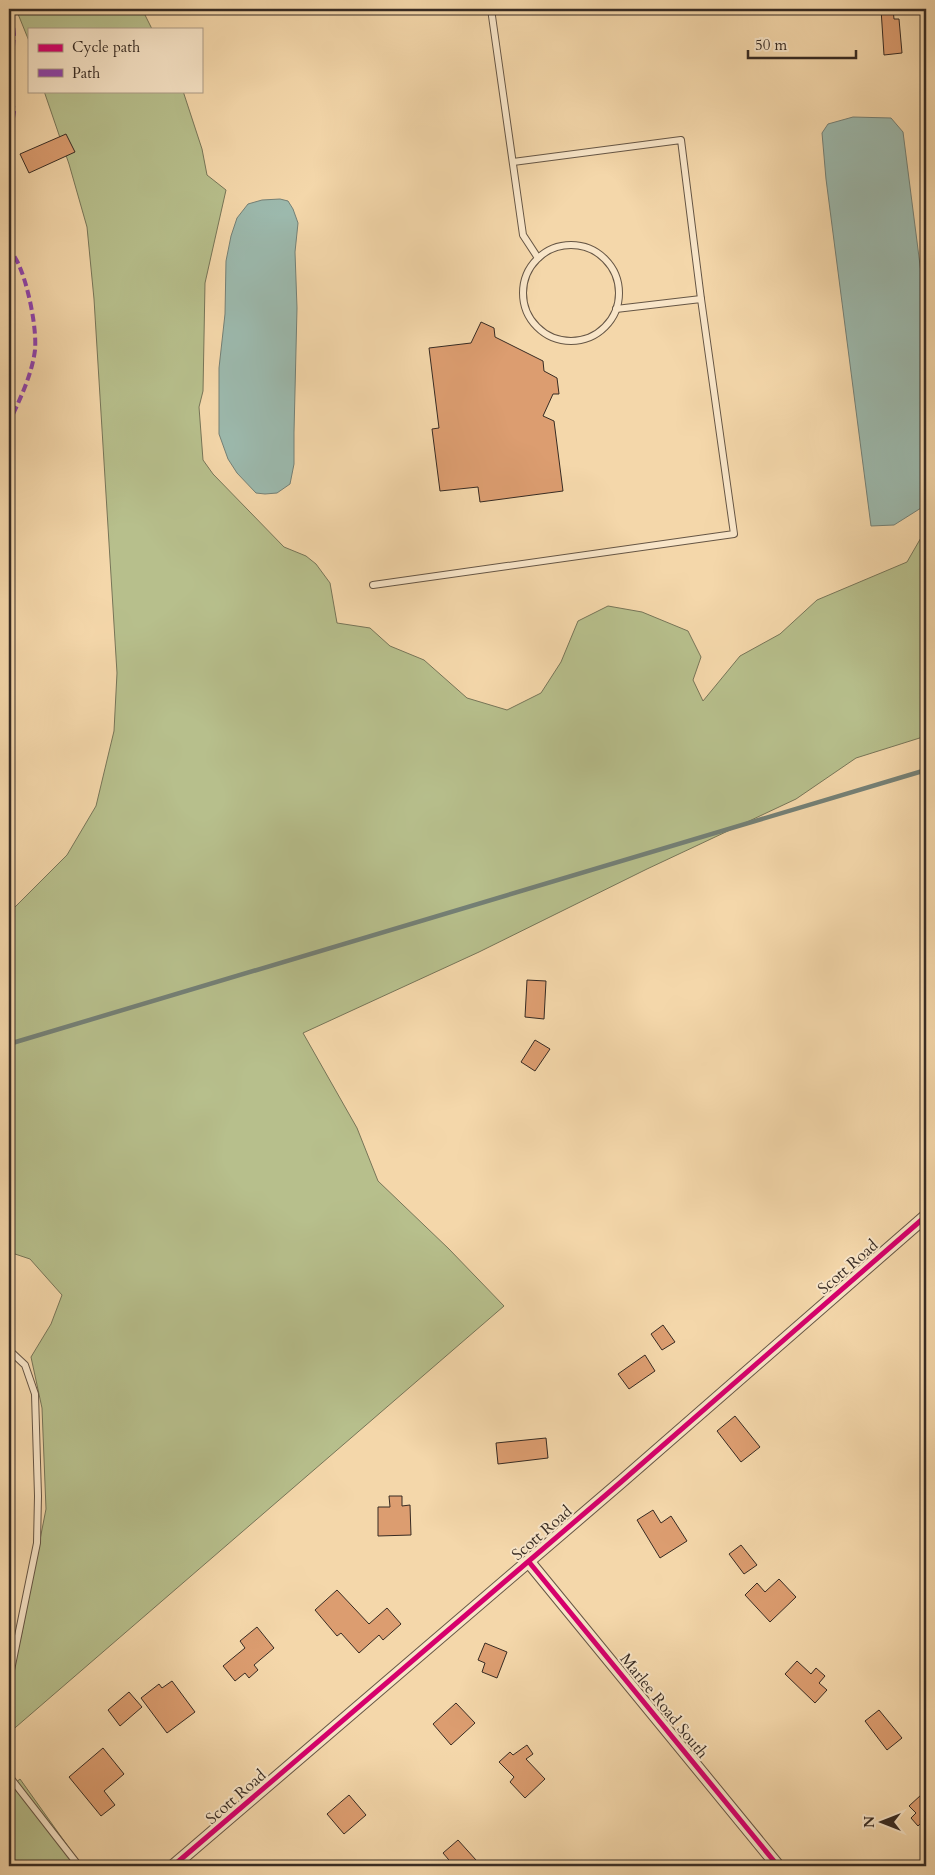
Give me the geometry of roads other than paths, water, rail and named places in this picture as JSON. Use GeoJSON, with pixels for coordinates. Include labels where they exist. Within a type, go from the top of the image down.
{"type":"FeatureCollection","features":[{"type":"Feature","properties":{"kind":"street","name":"Scott Road"},"geometry":{"type":"LineString","coordinates":[[173,1866],[529,1562],[926,1216]]}},
{"type":"Feature","properties":{"kind":"street","name":"Marlee Road South"},"geometry":{"type":"LineString","coordinates":[[529,1562],[778,1866]]}},
{"type":"Feature","properties":{"kind":"lane"},"geometry":{"type":"LineString","coordinates":[[491,9],[523,235],[538,258]]}},
{"type":"Feature","properties":{"kind":"lane"},"geometry":{"type":"LineString","coordinates":[[373,585],[734,534],[681,140],[513,162]]}},
{"type":"Feature","properties":{"kind":"lane"},"geometry":{"type":"LineString","coordinates":[[566,245],[582,246],[597,252],[609,263],[617,277],[619,293],[616,309],[609,322],[598,333],[584,339],[568,341],[553,337],[540,329],[530,317],[524,302],[524,286],[528,269],[538,258],[551,249],[566,245]]}},
{"type":"Feature","properties":{"kind":"lane"},"geometry":{"type":"LineString","coordinates":[[616,309],[701,299]]}},
{"type":"Feature","properties":{"kind":"lane"},"geometry":{"type":"LineString","coordinates":[[9,1350],[25,1365],[35,1394],[38,1496],[38,1543],[9,1680]]}},
{"type":"Feature","properties":{"kind":"lane"},"geometry":{"type":"LineString","coordinates":[[9,1776],[79,1866]]}},
{"type":"Feature","properties":{"kind":"waterway"},"geometry":{"type":"LineString","coordinates":[[9,1044],[926,770]]}}]}
